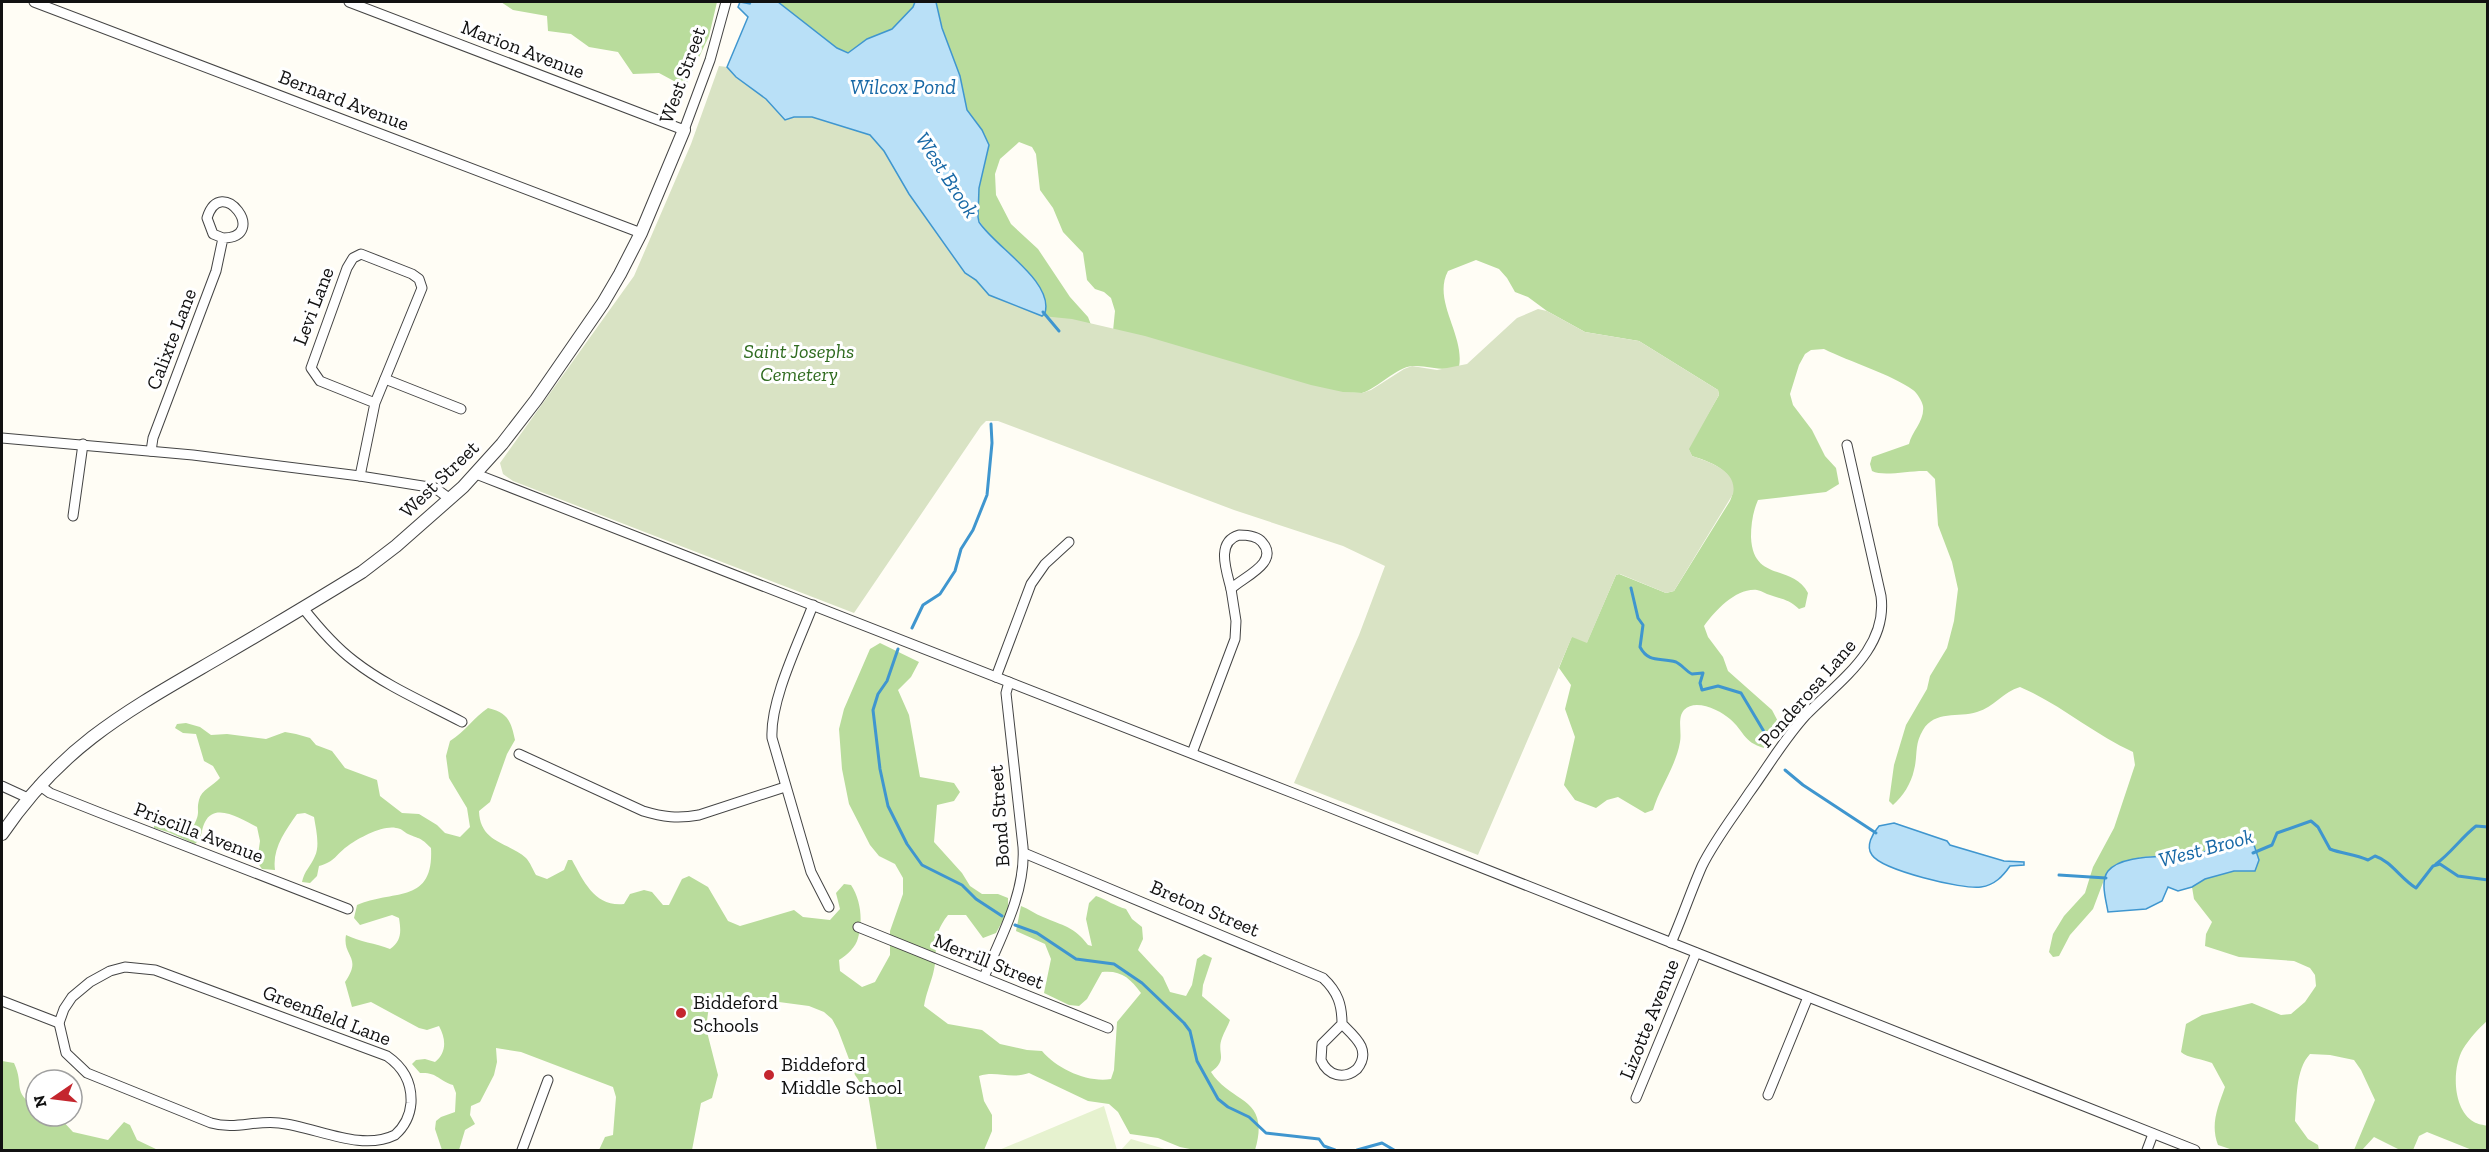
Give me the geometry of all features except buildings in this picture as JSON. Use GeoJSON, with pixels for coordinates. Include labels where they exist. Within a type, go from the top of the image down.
{"type":"FeatureCollection","features":[{"type":"Feature","properties":{"kind":"street","name":"Bernard Avenue"},"geometry":{"type":"LineString","coordinates":[[34,2],[641,233]]}},
{"type":"Feature","properties":{"kind":"street","name":"Marion Avenue"},"geometry":{"type":"LineString","coordinates":[[349,2],[684,129]]}},
{"type":"Feature","properties":{"kind":"street","name":"West Street"},"geometry":{"type":"LineString","coordinates":[[2,834],[28,798],[68,755],[124,713],[362,572],[396,546],[476,474],[520,420],[590,322],[620,274],[641,233],[684,129],[710,60],[726,2]]}},
{"type":"Feature","properties":{"kind":"street","name":"Calixte Lane"},"geometry":{"type":"LineString","coordinates":[[151,451],[153,438],[216,271],[223,238]]}},
{"type":"Feature","properties":{"kind":"street","name":"Levi Lane"},"geometry":{"type":"LineString","coordinates":[[375,403],[317,378],[311,368],[315,351],[347,268],[356,256],[361,254],[412,274],[420,281],[420,297],[385,379]]}},
{"type":"Feature","properties":{"kind":"street"},"geometry":{"type":"LineString","coordinates":[[360,476],[375,403],[385,379],[461,409]]}},
{"type":"Feature","properties":{"kind":"street"},"geometry":{"type":"LineString","coordinates":[[2,438],[151,451],[360,476],[435,488],[450,499]]}},
{"type":"Feature","properties":{"kind":"street"},"geometry":{"type":"LineString","coordinates":[[73,516],[83,444]]}},
{"type":"Feature","properties":{"kind":"street","name":"Ponderosa Lane"},"geometry":{"type":"LineString","coordinates":[[1671,943],[1702,866],[1722,833],[1795,728],[1856,666],[1872,645],[1878,632],[1882,614],[1881,596],[1847,445]]}},
{"type":"Feature","properties":{"kind":"street"},"geometry":{"type":"LineString","coordinates":[[476,474],[1192,753],[2195,1150]]}},
{"type":"Feature","properties":{"kind":"street"},"geometry":{"type":"LineString","coordinates":[[1192,753],[1235,639],[1236,621],[1231,589],[1224,565],[1227,544],[1236,536],[1246,535],[1257,538],[1266,549],[1264,562],[1231,589]]}},
{"type":"Feature","properties":{"kind":"street"},"geometry":{"type":"LineString","coordinates":[[996,677],[1031,584],[1045,564],[1069,542]]}},
{"type":"Feature","properties":{"kind":"street"},"geometry":{"type":"LineString","coordinates":[[813,605],[776,703],[772,722],[773,747],[814,882],[829,907]]}},
{"type":"Feature","properties":{"kind":"street"},"geometry":{"type":"LineString","coordinates":[[303,608],[324,634],[353,661],[372,674],[462,722]]}},
{"type":"Feature","properties":{"kind":"street","name":"Bond Street"},"geometry":{"type":"LineString","coordinates":[[984,977],[1016,897],[1023,870],[1024,853],[1006,693],[1009,682]]}},
{"type":"Feature","properties":{"kind":"street"},"geometry":{"type":"LineString","coordinates":[[519,754],[644,811],[674,818],[699,814],[786,787]]}},
{"type":"Feature","properties":{"kind":"street","name":"Priscilla Avenue"},"geometry":{"type":"LineString","coordinates":[[39,785],[50,793],[348,909]]}},
{"type":"Feature","properties":{"kind":"street"},"geometry":{"type":"LineString","coordinates":[[2,786],[28,798]]}},
{"type":"Feature","properties":{"kind":"street","name":"Breton Street"},"geometry":{"type":"LineString","coordinates":[[1024,853],[1318,975],[1335,990],[1340,1002],[1342,1024]]}},
{"type":"Feature","properties":{"kind":"street","name":"Merrill Street"},"geometry":{"type":"LineString","coordinates":[[858,927],[1108,1029]]}},
{"type":"Feature","properties":{"kind":"street","name":"Lizotte Avenue"},"geometry":{"type":"LineString","coordinates":[[1636,1098],[1696,953]]}},
{"type":"Feature","properties":{"kind":"street","name":"Greenfield Lane"},"geometry":{"type":"LineString","coordinates":[[124,967],[155,970],[387,1056],[399,1066],[408,1080],[411,1096],[410,1112],[403,1126],[392,1138],[377,1146],[361,1149],[344,1146],[287,1124],[265,1123],[234,1127],[219,1125],[87,1072],[66,1053],[59,1023],[72,997],[103,974],[124,967]]}},
{"type":"Feature","properties":{"kind":"street"},"geometry":{"type":"LineString","coordinates":[[1768,1095],[1808,998]]}},
{"type":"Feature","properties":{"kind":"street"},"geometry":{"type":"LineString","coordinates":[[2,1000],[59,1023]]}},
{"type":"Feature","properties":{"kind":"street"},"geometry":{"type":"LineString","coordinates":[[1342,1024],[1361,1043],[1363,1054],[1357,1069],[1342,1076],[1327,1070],[1320,1055],[1326,1040],[1342,1024]]}},
{"type":"Feature","properties":{"kind":"street"},"geometry":{"type":"LineString","coordinates":[[522,1150],[548,1080]]}},
{"type":"Feature","properties":{"kind":"street"},"geometry":{"type":"LineString","coordinates":[[2147,1150],[2153,1134]]}},
{"type":"Feature","properties":{"kind":"green space"},"geometry":{"type":"Polygon","coordinates":[[[501,2],[717,2],[709,36],[685,87],[659,73],[633,74],[618,52],[589,47],[571,34],[548,31],[547,16],[513,10],[501,2]]]}},
{"type":"Feature","properties":{"kind":"green space"},"geometry":{"type":"Polygon","coordinates":[[[778,2],[915,2],[893,29],[867,39],[848,53],[837,48],[778,2]]]}},
{"type":"Feature","properties":{"kind":"green space"},"geometry":{"type":"Polygon","coordinates":[[[936,2],[2487,2],[2488,1020],[2474,1034],[2459,1057],[2456,1088],[2461,1108],[2467,1116],[2474,1122],[2487,1126],[2487,1150],[2472,1150],[2427,1132],[2419,1136],[2413,1150],[2400,1150],[2374,1137],[2362,1150],[2354,1150],[2375,1100],[2354,1060],[2310,1054],[2299,1077],[2295,1121],[2308,1139],[2318,1145],[2319,1150],[2233,1150],[2218,1145],[2215,1123],[2225,1087],[2212,1063],[2181,1052],[2186,1024],[2202,1015],[2252,1003],[2281,1015],[2291,1014],[2305,1002],[2316,986],[2315,975],[2310,968],[2294,961],[2239,957],[2205,946],[2206,934],[2212,922],[2194,899],[2192,887],[2205,879],[2234,871],[2255,871],[2259,860],[2254,845],[2242,840],[2193,854],[2142,857],[2117,864],[2107,872],[2093,909],[2070,935],[2059,956],[2053,957],[2049,952],[2053,934],[2064,916],[2085,893],[2093,867],[2114,828],[2135,765],[2133,752],[2104,737],[2049,702],[2020,687],[1977,712],[1940,717],[1934,720],[1920,735],[1909,785],[1893,805],[1889,801],[1894,765],[1906,725],[1927,689],[1930,676],[1947,648],[1954,621],[1958,589],[1952,562],[1938,525],[1935,479],[1927,471],[1877,473],[1872,471],[1870,464],[1872,457],[1909,444],[1923,411],[1922,402],[1913,390],[1824,349],[1811,350],[1805,354],[1799,365],[1790,394],[1793,405],[1812,430],[1825,456],[1836,468],[1839,484],[1826,492],[1758,500],[1751,537],[1753,551],[1758,561],[1766,567],[1793,578],[1808,593],[1805,607],[1799,609],[1786,600],[1759,590],[1749,590],[1727,601],[1704,626],[1708,637],[1723,657],[1728,671],[1772,710],[1783,731],[1764,748],[1757,746],[1735,723],[1720,712],[1701,705],[1694,705],[1682,713],[1678,751],[1653,810],[1645,813],[1618,797],[1607,800],[1596,808],[1575,800],[1564,785],[1575,737],[1565,709],[1571,685],[1559,668],[1572,636],[1587,642],[1616,575],[1619,574],[1666,593],[1674,591],[1730,501],[1733,492],[1729,477],[1717,466],[1692,456],[1688,448],[1719,395],[1718,390],[1639,341],[1585,332],[1547,311],[1528,297],[1515,292],[1499,269],[1476,260],[1448,271],[1444,282],[1446,306],[1458,343],[1459,367],[1446,369],[1406,367],[1362,393],[1260,391],[1117,345],[1112,341],[1115,311],[1111,298],[1095,289],[1087,280],[1083,253],[1063,232],[1053,208],[1040,190],[1036,154],[1032,147],[1019,142],[1000,159],[995,174],[996,195],[1011,224],[1038,249],[1070,297],[1088,317],[1093,330],[1091,336],[1068,345],[1040,348],[1025,344],[1002,329],[964,285],[897,189],[870,135],[884,151],[909,194],[965,273],[976,280],[989,295],[1042,315],[1045,313],[1045,301],[1041,289],[1021,265],[987,232],[978,217],[979,188],[989,145],[982,130],[967,110],[960,76],[942,28],[936,2]]]}},
{"type":"Feature","properties":{"kind":"green space","name":"Saint Josephs Cemetery"},"geometry":{"type":"Polygon","coordinates":[[[719,66],[727,67],[736,77],[766,99],[785,120],[794,117],[812,117],[870,135],[892,162],[909,194],[960,266],[989,295],[1042,316],[1072,319],[1145,336],[1311,385],[1343,392],[1362,393],[1412,366],[1437,370],[1467,364],[1517,318],[1538,309],[1547,311],[1585,332],[1639,341],[1718,390],[1719,395],[1689,449],[1692,456],[1727,473],[1733,486],[1733,494],[1674,591],[1666,593],[1620,574],[1616,575],[1587,643],[1572,637],[1478,855],[1294,783],[1359,635],[1385,566],[1343,546],[1234,510],[998,421],[986,421],[854,613],[513,481],[503,474],[500,463],[634,276],[691,144],[719,66]]]}},
{"type":"Feature","properties":{"kind":"green space"},"geometry":{"type":"Polygon","coordinates":[[[880,643],[919,662],[911,677],[898,690],[909,715],[920,777],[954,783],[960,792],[954,801],[937,805],[934,842],[962,873],[970,886],[982,894],[998,894],[1008,898],[1008,911],[996,933],[983,938],[966,915],[948,915],[942,923],[937,938],[935,965],[924,1006],[948,1024],[982,1030],[1000,1044],[1042,1051],[1056,1064],[1083,1077],[1111,1079],[1114,1070],[1117,1022],[1141,993],[1124,976],[1115,972],[1102,972],[1087,999],[1079,1006],[1069,1005],[1044,993],[1051,959],[1045,944],[1016,931],[1021,906],[1068,927],[1092,946],[1086,919],[1089,903],[1096,896],[1126,909],[1132,919],[1142,927],[1143,939],[1138,950],[1163,977],[1170,992],[1186,996],[1192,985],[1197,959],[1204,954],[1212,958],[1203,985],[1202,996],[1230,1020],[1221,1043],[1221,1059],[1211,1072],[1219,1082],[1253,1110],[1258,1120],[1259,1132],[1255,1150],[1195,1150],[1158,1138],[1130,1134],[1118,1112],[1109,1104],[1088,1101],[1029,1073],[1015,1076],[985,1074],[979,1076],[984,1101],[992,1115],[992,1131],[984,1150],[877,1150],[868,1094],[855,1075],[832,1019],[824,1012],[809,1006],[735,996],[715,1000],[709,1006],[706,1028],[718,1075],[712,1098],[701,1103],[692,1150],[599,1150],[605,1137],[613,1135],[616,1097],[613,1087],[521,1052],[496,1048],[497,1062],[494,1075],[480,1102],[471,1106],[470,1115],[475,1124],[465,1130],[459,1150],[442,1150],[435,1129],[436,1121],[455,1112],[456,1093],[453,1085],[434,1075],[420,1073],[412,1064],[416,1060],[425,1059],[435,1062],[442,1054],[444,1045],[439,1026],[427,1030],[419,1028],[371,1002],[352,1007],[345,982],[352,967],[346,935],[390,949],[397,943],[400,935],[399,918],[392,915],[360,925],[354,918],[357,905],[409,892],[418,887],[426,879],[430,866],[431,848],[422,840],[399,829],[378,830],[353,842],[332,860],[319,866],[317,876],[310,883],[302,882],[316,852],[317,837],[314,817],[305,813],[297,814],[284,834],[275,855],[275,870],[262,869],[257,862],[260,841],[257,827],[230,814],[215,813],[210,816],[195,844],[154,828],[154,825],[164,822],[194,825],[200,796],[220,778],[213,766],[204,761],[196,734],[183,733],[175,728],[177,724],[186,723],[200,727],[211,735],[227,734],[266,739],[285,732],[310,738],[316,745],[332,751],[345,768],[377,780],[380,796],[402,813],[419,814],[445,833],[460,837],[470,827],[467,808],[449,778],[446,756],[450,741],[488,708],[500,712],[508,719],[515,740],[507,754],[490,802],[479,811],[481,822],[484,830],[490,836],[526,858],[536,875],[547,879],[564,870],[568,860],[572,860],[586,884],[605,901],[624,904],[630,894],[644,890],[652,892],[663,905],[669,905],[682,879],[689,876],[708,887],[728,921],[740,926],[794,910],[803,917],[830,920],[840,909],[836,893],[844,884],[851,885],[859,904],[860,925],[855,945],[839,960],[840,971],[862,987],[875,982],[890,955],[890,931],[903,894],[903,878],[895,864],[879,856],[870,845],[849,804],[842,769],[839,729],[844,709],[870,649],[880,643]]]}},
{"type":"Feature","properties":{"kind":"green space"},"geometry":{"type":"Polygon","coordinates":[[[2,1061],[14,1063],[17,1071],[24,1097],[24,1128],[69,1128],[73,1132],[108,1140],[124,1122],[130,1125],[137,1140],[158,1150],[4,1150],[2,1148],[2,1061]]]}},
{"type":"Feature","properties":{"kind":"green space"},"geometry":{"type":"Polygon","coordinates":[[[1104,1106],[1117,1150],[999,1150],[1104,1106]]]}},
{"type":"Feature","properties":{"kind":"green space"},"geometry":{"type":"Polygon","coordinates":[[[1131,1139],[1168,1150],[1121,1150],[1131,1139]]]}},
{"type":"Feature","properties":{"kind":"water","name":"Wilcox Pond"},"geometry":{"type":"Polygon","coordinates":[[[740,2],[750,4],[751,2],[778,2],[837,48],[848,53],[867,39],[892,29],[915,2],[936,2],[942,28],[960,76],[967,110],[982,130],[989,145],[979,188],[979,222],[1041,289],[1045,301],[1045,313],[1042,316],[989,295],[976,280],[965,273],[909,194],[884,151],[870,135],[812,117],[794,117],[785,120],[766,99],[736,77],[727,67],[748,17],[738,7],[740,2]]]}},
{"type":"Feature","properties":{"kind":"water"},"geometry":{"type":"Polygon","coordinates":[[[1894,823],[1947,841],[1950,845],[2004,861],[2024,862],[2024,865],[2010,866],[1998,880],[1981,887],[1958,885],[1906,873],[1879,861],[1872,855],[1869,848],[1874,832],[1879,826],[1894,823]]]}},
{"type":"Feature","properties":{"kind":"water"},"geometry":{"type":"Polygon","coordinates":[[[2242,840],[2254,845],[2259,860],[2255,871],[2234,871],[2205,879],[2192,887],[2178,891],[2168,887],[2162,901],[2146,909],[2108,912],[2104,880],[2108,871],[2115,865],[2148,857],[2193,854],[2242,840]]]}},
{"type":"Feature","properties":{"kind":"waterway","name":"West Brook"},"geometry":{"type":"LineString","coordinates":[[1043,312],[1059,331]]}},
{"type":"Feature","properties":{"kind":"waterway"},"geometry":{"type":"LineString","coordinates":[[912,628],[923,605],[940,594],[955,571],[961,549],[973,530],[987,495],[992,443],[991,424]]}},
{"type":"Feature","properties":{"kind":"waterway","name":"West Brook"},"geometry":{"type":"LineString","coordinates":[[1631,588],[1638,618],[1643,625],[1640,647],[1647,656],[1676,662],[1692,674],[1703,673],[1700,683],[1702,690],[1718,686],[1741,693],[1769,740]]}},
{"type":"Feature","properties":{"kind":"waterway"},"geometry":{"type":"LineString","coordinates":[[898,649],[887,681],[878,694],[873,710],[880,769],[888,806],[907,844],[922,865],[962,885],[976,899],[1002,916]]}},
{"type":"Feature","properties":{"kind":"waterway","name":"West Brook"},"geometry":{"type":"LineString","coordinates":[[1785,770],[1803,785],[1876,833]]}},
{"type":"Feature","properties":{"kind":"waterway","name":"West Brook"},"geometry":{"type":"LineString","coordinates":[[2253,853],[2272,845],[2277,833],[2311,821],[2318,827],[2330,849],[2368,860],[2375,856],[2381,858],[2416,888],[2433,866],[2440,864],[2458,876],[2488,880]]}},
{"type":"Feature","properties":{"kind":"waterway"},"geometry":{"type":"LineString","coordinates":[[2436,864],[2476,826],[2488,827]]}},
{"type":"Feature","properties":{"kind":"waterway","name":"West Brook"},"geometry":{"type":"LineString","coordinates":[[2059,875],[2106,878]]}},
{"type":"Feature","properties":{"kind":"waterway"},"geometry":{"type":"LineString","coordinates":[[1015,925],[1037,933],[1076,959],[1114,964],[1142,983],[1190,1031],[1197,1061],[1218,1099],[1228,1107],[1249,1117],[1266,1133],[1319,1139],[1324,1146],[1335,1150]]}},
{"type":"Feature","properties":{"kind":"waterway"},"geometry":{"type":"LineString","coordinates":[[1357,1150],[1382,1143],[1394,1150]]}},
{"type":"Feature","properties":{"kind":"place","name":"Biddeford Schools"},"geometry":{"type":"Point","coordinates":[681,1013]}},
{"type":"Feature","properties":{"kind":"place","name":"Biddeford Middle School"},"geometry":{"type":"Point","coordinates":[769,1075]}}]}
